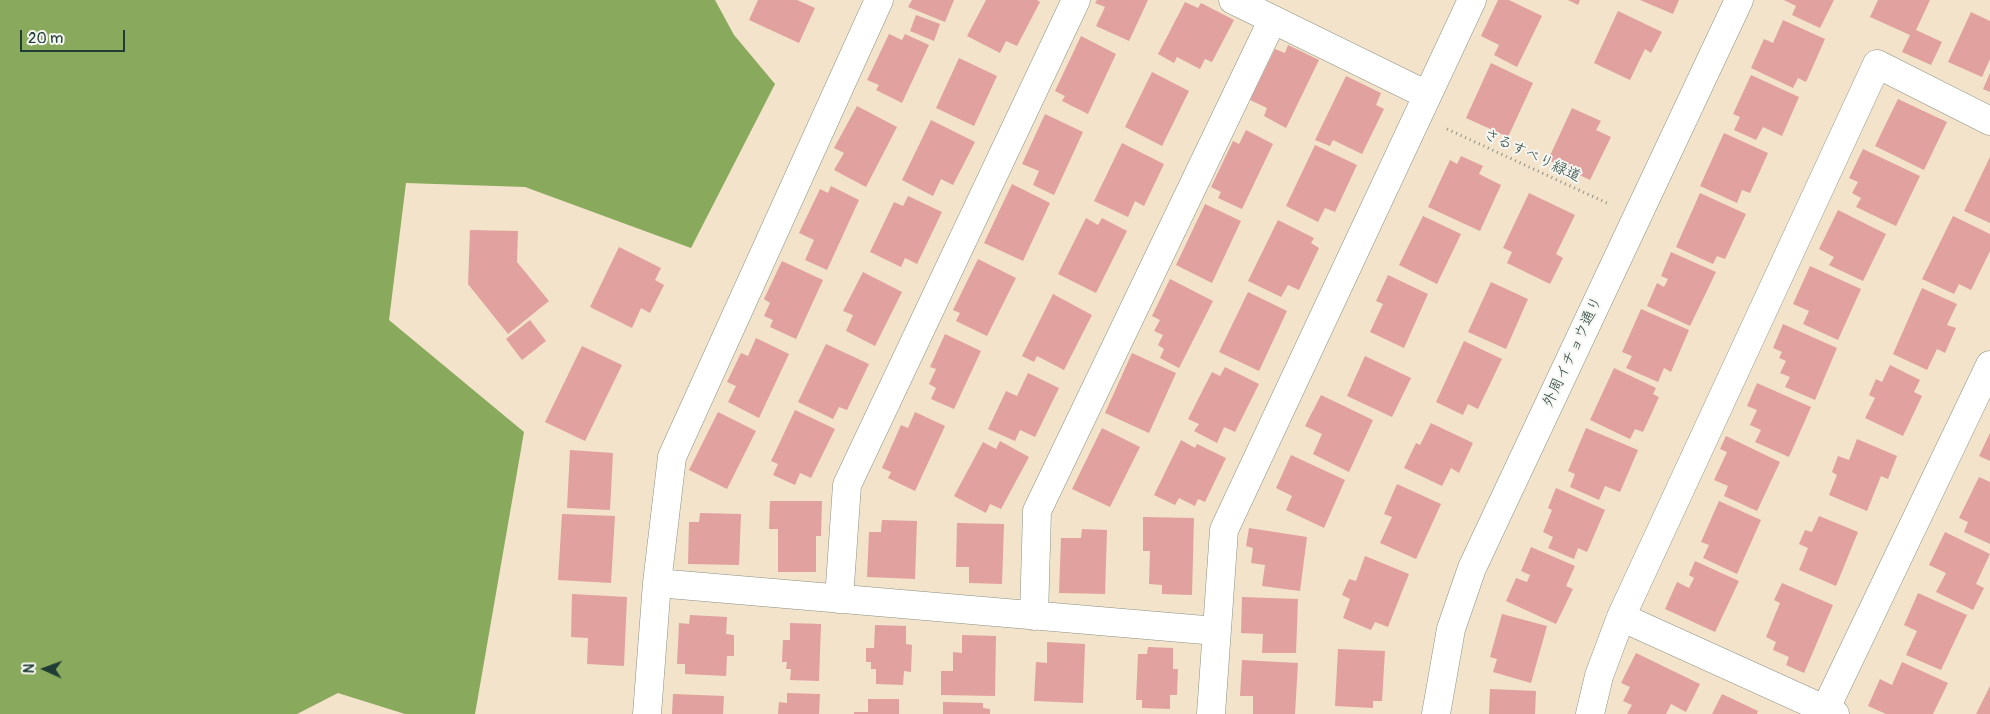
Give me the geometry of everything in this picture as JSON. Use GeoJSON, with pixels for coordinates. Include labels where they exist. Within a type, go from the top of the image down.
{"type":"FeatureCollection","features":[{"type":"Feature","properties":{"kind":"street"},"geometry":{"type":"LineString","coordinates":[[647,714],[657,583],[672,456],[879,0]]}},
{"type":"Feature","properties":{"kind":"street"},"geometry":{"type":"LineString","coordinates":[[839,599],[847,485],[1076,0]]}},
{"type":"Feature","properties":{"kind":"street"},"geometry":{"type":"LineString","coordinates":[[1233,0],[1422,106]]}},
{"type":"Feature","properties":{"kind":"street"},"geometry":{"type":"LineString","coordinates":[[1211,714],[1224,530],[1472,0]]}},
{"type":"Feature","properties":{"kind":"street","name":"外周イチョウ通り"},"geometry":{"type":"LineString","coordinates":[[1436,714],[1451,629],[1472,568],[1739,0]]}},
{"type":"Feature","properties":{"kind":"street"},"geometry":{"type":"LineString","coordinates":[[1034,616],[1037,511],[1272,21]]}},
{"type":"Feature","properties":{"kind":"street"},"geometry":{"type":"LineString","coordinates":[[1590,714],[1599,676],[1621,617],[1876,64],[1990,121]]}},
{"type":"Feature","properties":{"kind":"street"},"geometry":{"type":"LineString","coordinates":[[1621,617],[1830,712],[1990,365]]}},
{"type":"Feature","properties":{"kind":"street"},"geometry":{"type":"LineString","coordinates":[[657,583],[1216,632]]}},
{"type":"Feature","properties":{"kind":"path","name":"さるすべり緑道"},"geometry":{"type":"LineString","coordinates":[[1422,106],[1637,217]]}},
{"type":"Feature","properties":{"kind":"green space"},"geometry":{"type":"Polygon","coordinates":[[[0,0],[715,0],[734,35],[775,84],[691,248],[525,187],[406,183],[389,320],[524,432],[475,714],[405,714],[338,693],[297,714],[0,714],[0,0]]]}},
{"type":"Feature","properties":{"kind":"building"},"geometry":{"type":"Polygon","coordinates":[[[758,0],[797,0],[815,8],[799,43],[749,20],[758,0]]]}},
{"type":"Feature","properties":{"kind":"building"},"geometry":{"type":"Polygon","coordinates":[[[912,0],[954,0],[945,22],[908,7],[912,0]]]}},
{"type":"Feature","properties":{"kind":"building"},"geometry":{"type":"Polygon","coordinates":[[[986,0],[1037,0],[1040,2],[1017,46],[1006,41],[1000,53],[967,36],[986,0]]]}},
{"type":"Feature","properties":{"kind":"building"},"geometry":{"type":"Polygon","coordinates":[[[1097,0],[1148,0],[1129,41],[1096,26],[1105,7],[1095,3],[1097,0]]]}},
{"type":"Feature","properties":{"kind":"building"},"geometry":{"type":"Polygon","coordinates":[[[1498,0],[1509,0],[1542,16],[1517,67],[1494,55],[1499,45],[1481,36],[1498,0]]]}},
{"type":"Feature","properties":{"kind":"building"},"geometry":{"type":"Polygon","coordinates":[[[1568,0],[1580,0],[1578,5],[1568,0]]]}},
{"type":"Feature","properties":{"kind":"building"},"geometry":{"type":"Polygon","coordinates":[[[1640,0],[1679,0],[1673,14],[1640,0]]]}},
{"type":"Feature","properties":{"kind":"building"},"geometry":{"type":"Polygon","coordinates":[[[1784,0],[1834,0],[1820,28],[1792,15],[1796,6],[1784,0]]]}},
{"type":"Feature","properties":{"kind":"building"},"geometry":{"type":"Polygon","coordinates":[[[1878,0],[1930,0],[1916,30],[1942,42],[1931,65],[1902,52],[1910,35],[1870,17],[1878,0]]]}},
{"type":"Feature","properties":{"kind":"building"},"geometry":{"type":"Polygon","coordinates":[[[1185,2],[1198,8],[1201,3],[1234,20],[1212,62],[1205,59],[1200,69],[1177,57],[1174,63],[1158,54],[1185,2]]]}},
{"type":"Feature","properties":{"kind":"building"},"geometry":{"type":"Polygon","coordinates":[[[1618,11],[1662,32],[1651,53],[1645,49],[1630,80],[1594,63],[1618,11]]]}},
{"type":"Feature","properties":{"kind":"building"},"geometry":{"type":"Polygon","coordinates":[[[1971,12],[1990,21],[1990,59],[1982,77],[1948,62],[1971,12]]]}},
{"type":"Feature","properties":{"kind":"building"},"geometry":{"type":"Polygon","coordinates":[[[916,15],[940,24],[934,41],[910,31],[916,15]]]}},
{"type":"Feature","properties":{"kind":"building"},"geometry":{"type":"Polygon","coordinates":[[[1783,20],[1825,39],[1806,82],[1798,78],[1793,88],[1751,68],[1764,39],[1773,43],[1783,20]]]}},
{"type":"Feature","properties":{"kind":"building"},"geometry":{"type":"Polygon","coordinates":[[[889,34],[902,40],[905,34],[929,45],[902,103],[876,90],[879,85],[867,80],[889,34]]]}},
{"type":"Feature","properties":{"kind":"building"},"geometry":{"type":"Polygon","coordinates":[[[1081,36],[1116,54],[1088,114],[1062,101],[1065,96],[1055,91],[1081,36]]]}},
{"type":"Feature","properties":{"kind":"building"},"geometry":{"type":"Polygon","coordinates":[[[1288,45],[1319,60],[1286,128],[1264,116],[1267,108],[1250,100],[1275,49],[1285,53],[1288,45]]]}},
{"type":"Feature","properties":{"kind":"building"},"geometry":{"type":"Polygon","coordinates":[[[959,58],[997,76],[974,126],[936,108],[959,58]]]}},
{"type":"Feature","properties":{"kind":"building"},"geometry":{"type":"Polygon","coordinates":[[[1491,63],[1533,83],[1508,137],[1466,118],[1491,63]]]}},
{"type":"Feature","properties":{"kind":"building"},"geometry":{"type":"Polygon","coordinates":[[[1152,72],[1189,91],[1162,146],[1125,127],[1152,72]]]}},
{"type":"Feature","properties":{"kind":"building"},"geometry":{"type":"Polygon","coordinates":[[[1990,73],[1990,92],[1983,89],[1990,73]]]}},
{"type":"Feature","properties":{"kind":"building"},"geometry":{"type":"Polygon","coordinates":[[[1751,75],[1799,97],[1782,136],[1763,127],[1756,140],[1734,130],[1740,117],[1733,114],[1751,75]]]}},
{"type":"Feature","properties":{"kind":"building"},"geometry":{"type":"Polygon","coordinates":[[[1346,76],[1381,93],[1376,105],[1384,109],[1362,154],[1333,140],[1330,146],[1315,140],[1346,76]]]}},
{"type":"Feature","properties":{"kind":"building"},"geometry":{"type":"Polygon","coordinates":[[[1898,99],[1947,122],[1924,170],[1875,146],[1898,99]]]}},
{"type":"Feature","properties":{"kind":"building"},"geometry":{"type":"Polygon","coordinates":[[[857,106],[897,127],[866,187],[834,170],[844,153],[834,148],[857,106]]]}},
{"type":"Feature","properties":{"kind":"building"},"geometry":{"type":"Polygon","coordinates":[[[1572,108],[1601,121],[1596,130],[1611,137],[1590,180],[1548,160],[1572,108]]]}},
{"type":"Feature","properties":{"kind":"building"},"geometry":{"type":"Polygon","coordinates":[[[1045,114],[1083,132],[1054,195],[1033,185],[1039,171],[1022,164],[1045,114]]]}},
{"type":"Feature","properties":{"kind":"building"},"geometry":{"type":"Polygon","coordinates":[[[931,120],[975,142],[953,185],[941,179],[933,196],[902,180],[931,120]]]}},
{"type":"Feature","properties":{"kind":"building"},"geometry":{"type":"Polygon","coordinates":[[[1246,130],[1273,144],[1242,209],[1218,198],[1221,192],[1211,187],[1233,141],[1239,144],[1246,130]]]}},
{"type":"Feature","properties":{"kind":"building"},"geometry":{"type":"Polygon","coordinates":[[[1724,133],[1768,153],[1750,193],[1742,190],[1737,203],[1700,186],[1724,133]]]}},
{"type":"Feature","properties":{"kind":"building"},"geometry":{"type":"Polygon","coordinates":[[[1122,143],[1164,164],[1144,206],[1135,201],[1128,217],[1094,201],[1122,143]]]}},
{"type":"Feature","properties":{"kind":"building"},"geometry":{"type":"Polygon","coordinates":[[[1315,145],[1357,165],[1335,212],[1325,208],[1318,222],[1286,206],[1315,145]]]}},
{"type":"Feature","properties":{"kind":"building"},"geometry":{"type":"Polygon","coordinates":[[[1863,149],[1920,176],[1896,226],[1856,207],[1861,198],[1852,193],[1858,182],[1849,178],[1863,149]]]}},
{"type":"Feature","properties":{"kind":"building"},"geometry":{"type":"Polygon","coordinates":[[[1461,156],[1483,166],[1479,174],[1501,185],[1480,231],[1428,207],[1450,160],[1457,164],[1461,156]]]}},
{"type":"Feature","properties":{"kind":"building"},"geometry":{"type":"Polygon","coordinates":[[[1990,157],[1990,223],[1964,211],[1990,157]]]}},
{"type":"Feature","properties":{"kind":"building"},"geometry":{"type":"Polygon","coordinates":[[[1012,184],[1050,203],[1023,261],[984,243],[1012,184]]]}},
{"type":"Feature","properties":{"kind":"building"},"geometry":{"type":"Polygon","coordinates":[[[831,186],[859,200],[827,270],[805,260],[814,240],[799,233],[820,189],[828,193],[831,186]]]}},
{"type":"Feature","properties":{"kind":"building"},"geometry":{"type":"Polygon","coordinates":[[[1529,193],[1575,215],[1556,254],[1563,258],[1550,284],[1507,263],[1512,252],[1503,248],[1529,193]]]}},
{"type":"Feature","properties":{"kind":"building"},"geometry":{"type":"Polygon","coordinates":[[[1700,193],[1746,214],[1725,259],[1717,256],[1713,264],[1676,247],[1700,193]]]}},
{"type":"Feature","properties":{"kind":"building"},"geometry":{"type":"Polygon","coordinates":[[[908,196],[942,212],[917,264],[905,258],[901,267],[870,252],[894,202],[903,206],[908,196]]]}},
{"type":"Feature","properties":{"kind":"building"},"geometry":{"type":"Polygon","coordinates":[[[1205,204],[1241,221],[1212,283],[1176,265],[1205,204]]]}},
{"type":"Feature","properties":{"kind":"building"},"geometry":{"type":"Polygon","coordinates":[[[1838,210],[1886,234],[1863,281],[1829,265],[1834,257],[1819,249],[1838,210]]]}},
{"type":"Feature","properties":{"kind":"building"},"geometry":{"type":"Polygon","coordinates":[[[1423,216],[1461,234],[1437,284],[1399,265],[1423,216]]]}},
{"type":"Feature","properties":{"kind":"building"},"geometry":{"type":"Polygon","coordinates":[[[1953,216],[1990,234],[1990,251],[1971,290],[1959,284],[1954,294],[1922,279],[1953,216]]]}},
{"type":"Feature","properties":{"kind":"building"},"geometry":{"type":"Polygon","coordinates":[[[1086,218],[1098,225],[1102,218],[1127,231],[1096,293],[1058,274],[1086,218]]]}},
{"type":"Feature","properties":{"kind":"building"},"geometry":{"type":"Polygon","coordinates":[[[1278,220],[1314,238],[1311,243],[1319,248],[1299,290],[1288,285],[1281,297],[1248,281],[1278,220]]]}},
{"type":"Feature","properties":{"kind":"building"},"geometry":{"type":"Polygon","coordinates":[[[470,230],[518,231],[517,262],[549,301],[508,334],[468,284],[470,230]]]}},
{"type":"Feature","properties":{"kind":"building"},"geometry":{"type":"Polygon","coordinates":[[[619,247],[661,268],[655,280],[664,285],[650,313],[641,308],[632,328],[590,307],[619,247]]]}},
{"type":"Feature","properties":{"kind":"building"},"geometry":{"type":"Polygon","coordinates":[[[1671,252],[1716,272],[1690,326],[1647,306],[1657,283],[1664,287],[1668,279],[1661,276],[1671,252]]]}},
{"type":"Feature","properties":{"kind":"building"},"geometry":{"type":"Polygon","coordinates":[[[978,259],[1016,278],[987,336],[956,321],[960,313],[953,310],[978,259]]]}},
{"type":"Feature","properties":{"kind":"building"},"geometry":{"type":"Polygon","coordinates":[[[782,261],[823,280],[796,339],[770,327],[773,320],[764,316],[770,303],[764,299],[782,261]]]}},
{"type":"Feature","properties":{"kind":"building"},"geometry":{"type":"Polygon","coordinates":[[[1810,266],[1861,289],[1838,340],[1803,324],[1809,311],[1793,304],[1810,266]]]}},
{"type":"Feature","properties":{"kind":"building"},"geometry":{"type":"Polygon","coordinates":[[[863,272],[902,292],[875,346],[846,331],[853,315],[843,311],[863,272]]]}},
{"type":"Feature","properties":{"kind":"building"},"geometry":{"type":"Polygon","coordinates":[[[1388,275],[1428,294],[1404,348],[1370,332],[1383,304],[1376,301],[1388,275]]]}},
{"type":"Feature","properties":{"kind":"building"},"geometry":{"type":"Polygon","coordinates":[[[1170,279],[1213,301],[1179,368],[1160,358],[1164,349],[1158,345],[1163,335],[1154,331],[1160,320],[1152,316],[1170,279]]]}},
{"type":"Feature","properties":{"kind":"building"},"geometry":{"type":"Polygon","coordinates":[[[1491,282],[1528,299],[1506,349],[1468,332],[1491,282]]]}},
{"type":"Feature","properties":{"kind":"building"},"geometry":{"type":"Polygon","coordinates":[[[1922,288],[1957,304],[1947,325],[1956,328],[1945,353],[1937,349],[1927,370],[1893,354],[1922,288]]]}},
{"type":"Feature","properties":{"kind":"building"},"geometry":{"type":"Polygon","coordinates":[[[1248,292],[1287,311],[1259,371],[1219,352],[1248,292]]]}},
{"type":"Feature","properties":{"kind":"building"},"geometry":{"type":"Polygon","coordinates":[[[1053,294],[1092,315],[1064,370],[1037,356],[1034,362],[1022,356],[1053,294]]]}},
{"type":"Feature","properties":{"kind":"building"},"geometry":{"type":"Polygon","coordinates":[[[1641,309],[1689,330],[1671,372],[1664,368],[1658,382],[1626,368],[1632,356],[1622,352],[1641,309]]]}},
{"type":"Feature","properties":{"kind":"building"},"geometry":{"type":"Polygon","coordinates":[[[530,320],[546,341],[522,360],[506,339],[530,320]]]}},
{"type":"Feature","properties":{"kind":"building"},"geometry":{"type":"Polygon","coordinates":[[[1783,324],[1837,348],[1815,400],[1785,387],[1790,377],[1780,373],[1786,361],[1779,358],[1782,352],[1773,348],[1783,324]]]}},
{"type":"Feature","properties":{"kind":"building"},"geometry":{"type":"Polygon","coordinates":[[[945,334],[981,351],[954,409],[931,399],[936,388],[929,384],[936,369],[930,367],[945,334]]]}},
{"type":"Feature","properties":{"kind":"building"},"geometry":{"type":"Polygon","coordinates":[[[756,338],[789,354],[759,418],[728,402],[736,386],[727,382],[741,353],[748,356],[756,338]]]}},
{"type":"Feature","properties":{"kind":"building"},"geometry":{"type":"Polygon","coordinates":[[[1464,341],[1502,359],[1478,409],[1468,404],[1463,415],[1436,402],[1464,341]]]}},
{"type":"Feature","properties":{"kind":"building"},"geometry":{"type":"Polygon","coordinates":[[[826,344],[869,364],[847,410],[839,407],[833,419],[798,402],[826,344]]]}},
{"type":"Feature","properties":{"kind":"building"},"geometry":{"type":"Polygon","coordinates":[[[582,346],[622,365],[585,441],[545,422],[582,346]]]}},
{"type":"Feature","properties":{"kind":"building"},"geometry":{"type":"Polygon","coordinates":[[[1132,353],[1176,373],[1149,433],[1105,413],[1132,353]]]}},
{"type":"Feature","properties":{"kind":"building"},"geometry":{"type":"Polygon","coordinates":[[[1365,356],[1411,378],[1392,417],[1347,396],[1365,356]]]}},
{"type":"Feature","properties":{"kind":"building"},"geometry":{"type":"Polygon","coordinates":[[[1890,365],[1920,380],[1914,392],[1922,396],[1903,436],[1865,418],[1875,398],[1869,395],[1876,379],[1882,382],[1890,365]]]}},
{"type":"Feature","properties":{"kind":"building"},"geometry":{"type":"Polygon","coordinates":[[[1225,367],[1259,384],[1235,432],[1224,427],[1217,443],[1194,431],[1199,424],[1188,419],[1212,372],[1220,376],[1225,367]]]}},
{"type":"Feature","properties":{"kind":"building"},"geometry":{"type":"Polygon","coordinates":[[[1614,368],[1656,388],[1653,394],[1659,397],[1643,432],[1635,429],[1630,439],[1590,420],[1614,368]]]}},
{"type":"Feature","properties":{"kind":"building"},"geometry":{"type":"Polygon","coordinates":[[[1028,373],[1059,388],[1035,437],[1020,430],[1015,441],[988,429],[1006,391],[1017,396],[1028,373]]]}},
{"type":"Feature","properties":{"kind":"building"},"geometry":{"type":"Polygon","coordinates":[[[1757,383],[1811,407],[1789,457],[1755,442],[1761,430],[1750,425],[1757,410],[1747,406],[1757,383]]]}},
{"type":"Feature","properties":{"kind":"building"},"geometry":{"type":"Polygon","coordinates":[[[1321,395],[1373,420],[1349,472],[1313,454],[1322,434],[1305,426],[1321,395]]]}},
{"type":"Feature","properties":{"kind":"building"},"geometry":{"type":"Polygon","coordinates":[[[795,410],[835,429],[811,478],[800,473],[795,485],[773,475],[778,464],[771,461],[795,410]]]}},
{"type":"Feature","properties":{"kind":"building"},"geometry":{"type":"Polygon","coordinates":[[[718,412],[756,431],[727,489],[689,470],[718,412]]]}},
{"type":"Feature","properties":{"kind":"building"},"geometry":{"type":"Polygon","coordinates":[[[915,412],[945,426],[915,491],[888,478],[891,472],[882,468],[901,425],[908,428],[915,412]]]}},
{"type":"Feature","properties":{"kind":"building"},"geometry":{"type":"Polygon","coordinates":[[[1431,423],[1473,443],[1459,473],[1451,468],[1442,486],[1404,468],[1416,443],[1420,445],[1431,423]]]}},
{"type":"Feature","properties":{"kind":"building"},"geometry":{"type":"Polygon","coordinates":[[[1102,428],[1140,447],[1110,507],[1072,489],[1102,428]]]}},
{"type":"Feature","properties":{"kind":"building"},"geometry":{"type":"Polygon","coordinates":[[[1586,428],[1638,450],[1620,492],[1605,486],[1599,500],[1570,487],[1575,474],[1568,471],[1586,428]]]}},
{"type":"Feature","properties":{"kind":"building"},"geometry":{"type":"Polygon","coordinates":[[[1990,433],[1990,461],[1979,456],[1990,433]]]}},
{"type":"Feature","properties":{"kind":"building"},"geometry":{"type":"Polygon","coordinates":[[[1726,436],[1780,462],[1757,511],[1724,496],[1728,486],[1714,480],[1727,452],[1720,449],[1726,436]]]}},
{"type":"Feature","properties":{"kind":"building"},"geometry":{"type":"Polygon","coordinates":[[[1857,439],[1897,456],[1888,479],[1881,476],[1867,511],[1829,495],[1837,475],[1832,472],[1838,456],[1849,460],[1857,439]]]}},
{"type":"Feature","properties":{"kind":"building"},"geometry":{"type":"Polygon","coordinates":[[[1181,440],[1195,448],[1197,444],[1226,458],[1205,502],[1198,499],[1195,506],[1179,498],[1175,505],[1154,495],[1181,440]]]}},
{"type":"Feature","properties":{"kind":"building"},"geometry":{"type":"Polygon","coordinates":[[[1000,441],[1029,457],[1001,509],[990,504],[986,513],[954,496],[983,442],[996,449],[1000,441]]]}},
{"type":"Feature","properties":{"kind":"building"},"geometry":{"type":"Polygon","coordinates":[[[570,450],[613,453],[610,510],[567,508],[570,450]]]}},
{"type":"Feature","properties":{"kind":"building"},"geometry":{"type":"Polygon","coordinates":[[[1291,455],[1345,480],[1324,528],[1286,510],[1292,496],[1276,488],[1291,455]]]}},
{"type":"Feature","properties":{"kind":"building"},"geometry":{"type":"Polygon","coordinates":[[[1979,477],[1990,482],[1990,544],[1964,532],[1968,522],[1959,518],[1979,477]]]}},
{"type":"Feature","properties":{"kind":"building"},"geometry":{"type":"Polygon","coordinates":[[[1397,484],[1441,504],[1416,559],[1380,543],[1392,517],[1384,514],[1397,484]]]}},
{"type":"Feature","properties":{"kind":"building"},"geometry":{"type":"Polygon","coordinates":[[[1556,488],[1605,510],[1587,552],[1578,548],[1574,559],[1548,548],[1553,537],[1543,532],[1552,510],[1548,508],[1556,488]]]}},
{"type":"Feature","properties":{"kind":"building"},"geometry":{"type":"Polygon","coordinates":[[[770,501],[822,501],[821,536],[816,536],[816,572],[778,572],[778,529],[769,529],[770,501]]]}},
{"type":"Feature","properties":{"kind":"building"},"geometry":{"type":"Polygon","coordinates":[[[1719,501],[1761,520],[1737,574],[1703,558],[1709,545],[1701,542],[1719,501]]]}},
{"type":"Feature","properties":{"kind":"building"},"geometry":{"type":"Polygon","coordinates":[[[700,513],[741,514],[739,565],[688,564],[689,522],[699,522],[700,513]]]}},
{"type":"Feature","properties":{"kind":"building"},"geometry":{"type":"Polygon","coordinates":[[[562,514],[615,516],[611,583],[558,580],[562,514]]]}},
{"type":"Feature","properties":{"kind":"building"},"geometry":{"type":"Polygon","coordinates":[[[1819,516],[1858,532],[1836,586],[1799,570],[1808,548],[1799,544],[1805,530],[1812,532],[1819,516]]]}},
{"type":"Feature","properties":{"kind":"building"},"geometry":{"type":"Polygon","coordinates":[[[1143,517],[1194,518],[1192,595],[1162,594],[1162,585],[1149,584],[1150,551],[1143,551],[1143,517]]]}},
{"type":"Feature","properties":{"kind":"building"},"geometry":{"type":"Polygon","coordinates":[[[882,520],[917,521],[915,579],[867,577],[869,532],[881,532],[882,520]]]}},
{"type":"Feature","properties":{"kind":"building"},"geometry":{"type":"Polygon","coordinates":[[[957,523],[1004,524],[1002,584],[969,583],[969,567],[956,567],[957,523]]]}},
{"type":"Feature","properties":{"kind":"building"},"geometry":{"type":"Polygon","coordinates":[[[1249,528],[1307,537],[1300,591],[1262,586],[1265,565],[1251,563],[1253,548],[1246,546],[1249,528]]]}},
{"type":"Feature","properties":{"kind":"building"},"geometry":{"type":"Polygon","coordinates":[[[1082,529],[1107,530],[1105,594],[1059,593],[1061,538],[1081,538],[1082,529]]]}},
{"type":"Feature","properties":{"kind":"building"},"geometry":{"type":"Polygon","coordinates":[[[1945,532],[1990,554],[1976,584],[1984,588],[1973,610],[1936,592],[1946,573],[1929,565],[1945,532]]]}},
{"type":"Feature","properties":{"kind":"building"},"geometry":{"type":"Polygon","coordinates":[[[1531,547],[1575,566],[1566,586],[1573,589],[1556,624],[1506,601],[1516,578],[1527,582],[1530,575],[1521,571],[1531,547]]]}},
{"type":"Feature","properties":{"kind":"building"},"geometry":{"type":"Polygon","coordinates":[[[1365,556],[1409,574],[1388,627],[1375,622],[1371,630],[1343,618],[1350,599],[1342,595],[1349,579],[1356,581],[1365,556]]]}},
{"type":"Feature","properties":{"kind":"building"},"geometry":{"type":"Polygon","coordinates":[[[1695,561],[1739,581],[1715,632],[1665,609],[1677,582],[1689,588],[1694,578],[1689,575],[1695,561]]]}},
{"type":"Feature","properties":{"kind":"building"},"geometry":{"type":"Polygon","coordinates":[[[1782,583],[1833,605],[1804,673],[1786,665],[1789,657],[1773,650],[1776,642],[1766,637],[1780,603],[1774,600],[1782,583]]]}},
{"type":"Feature","properties":{"kind":"building"},"geometry":{"type":"Polygon","coordinates":[[[1918,593],[1967,615],[1941,670],[1906,655],[1917,631],[1904,625],[1918,593]]]}},
{"type":"Feature","properties":{"kind":"building"},"geometry":{"type":"Polygon","coordinates":[[[572,594],[627,597],[624,666],[587,664],[588,638],[571,637],[572,594]]]}},
{"type":"Feature","properties":{"kind":"building"},"geometry":{"type":"Polygon","coordinates":[[[1242,597],[1298,599],[1296,653],[1262,653],[1263,634],[1241,633],[1242,597]]]}},
{"type":"Feature","properties":{"kind":"building"},"geometry":{"type":"Polygon","coordinates":[[[1502,614],[1547,626],[1531,683],[1493,672],[1497,659],[1490,657],[1502,614]]]}},
{"type":"Feature","properties":{"kind":"building"},"geometry":{"type":"Polygon","coordinates":[[[690,615],[727,617],[726,634],[734,635],[734,656],[727,656],[726,676],[685,674],[685,664],[677,664],[679,623],[689,624],[690,615]]]}},
{"type":"Feature","properties":{"kind":"building"},"geometry":{"type":"Polygon","coordinates":[[[790,623],[821,624],[819,681],[790,680],[791,669],[786,669],[787,662],[782,662],[783,640],[790,640],[790,623]]]}},
{"type":"Feature","properties":{"kind":"building"},"geometry":{"type":"Polygon","coordinates":[[[875,625],[906,626],[906,644],[912,645],[911,672],[904,671],[903,685],[876,684],[876,669],[871,669],[871,662],[866,662],[866,648],[874,648],[875,625]]]}},
{"type":"Feature","properties":{"kind":"building"},"geometry":{"type":"Polygon","coordinates":[[[962,635],[996,636],[995,696],[941,695],[941,671],[953,671],[953,652],[962,653],[962,635]]]}},
{"type":"Feature","properties":{"kind":"building"},"geometry":{"type":"Polygon","coordinates":[[[1047,642],[1085,644],[1083,703],[1034,701],[1036,662],[1047,663],[1047,642]]]}},
{"type":"Feature","properties":{"kind":"building"},"geometry":{"type":"Polygon","coordinates":[[[1148,647],[1173,648],[1173,669],[1178,669],[1177,695],[1170,695],[1170,709],[1142,708],[1142,700],[1136,700],[1138,654],[1147,654],[1148,647]]]}},
{"type":"Feature","properties":{"kind":"building"},"geometry":{"type":"Polygon","coordinates":[[[1338,649],[1385,651],[1382,701],[1373,701],[1373,708],[1335,706],[1338,649]]]}},
{"type":"Feature","properties":{"kind":"building"},"geometry":{"type":"Polygon","coordinates":[[[1636,653],[1700,684],[1686,712],[1671,704],[1666,714],[1627,714],[1632,705],[1623,701],[1630,687],[1621,683],[1636,653]]]}},
{"type":"Feature","properties":{"kind":"building"},"geometry":{"type":"Polygon","coordinates":[[[1242,660],[1298,663],[1295,714],[1253,714],[1253,696],[1240,696],[1242,660]]]}},
{"type":"Feature","properties":{"kind":"building"},"geometry":{"type":"Polygon","coordinates":[[[1902,662],[1948,683],[1933,714],[1886,714],[1868,706],[1880,679],[1892,685],[1902,662]]]}},
{"type":"Feature","properties":{"kind":"building"},"geometry":{"type":"Polygon","coordinates":[[[1990,686],[1990,714],[1976,714],[1990,686]]]}},
{"type":"Feature","properties":{"kind":"building"},"geometry":{"type":"Polygon","coordinates":[[[1490,689],[1536,691],[1535,714],[1489,714],[1490,689]]]}},
{"type":"Feature","properties":{"kind":"building"},"geometry":{"type":"Polygon","coordinates":[[[787,693],[820,694],[819,714],[778,714],[779,702],[787,703],[787,693]]]}},
{"type":"Feature","properties":{"kind":"building"},"geometry":{"type":"Polygon","coordinates":[[[673,694],[724,696],[723,714],[672,714],[673,694]]]}},
{"type":"Feature","properties":{"kind":"building"},"geometry":{"type":"Polygon","coordinates":[[[1722,694],[1758,711],[1757,714],[1712,714],[1722,694]]]}},
{"type":"Feature","properties":{"kind":"building"},"geometry":{"type":"Polygon","coordinates":[[[868,699],[899,699],[899,714],[854,714],[854,712],[868,712],[868,699]]]}},
{"type":"Feature","properties":{"kind":"building"},"geometry":{"type":"Polygon","coordinates":[[[943,702],[983,703],[983,708],[990,709],[990,714],[943,714],[943,702]]]}}]}
